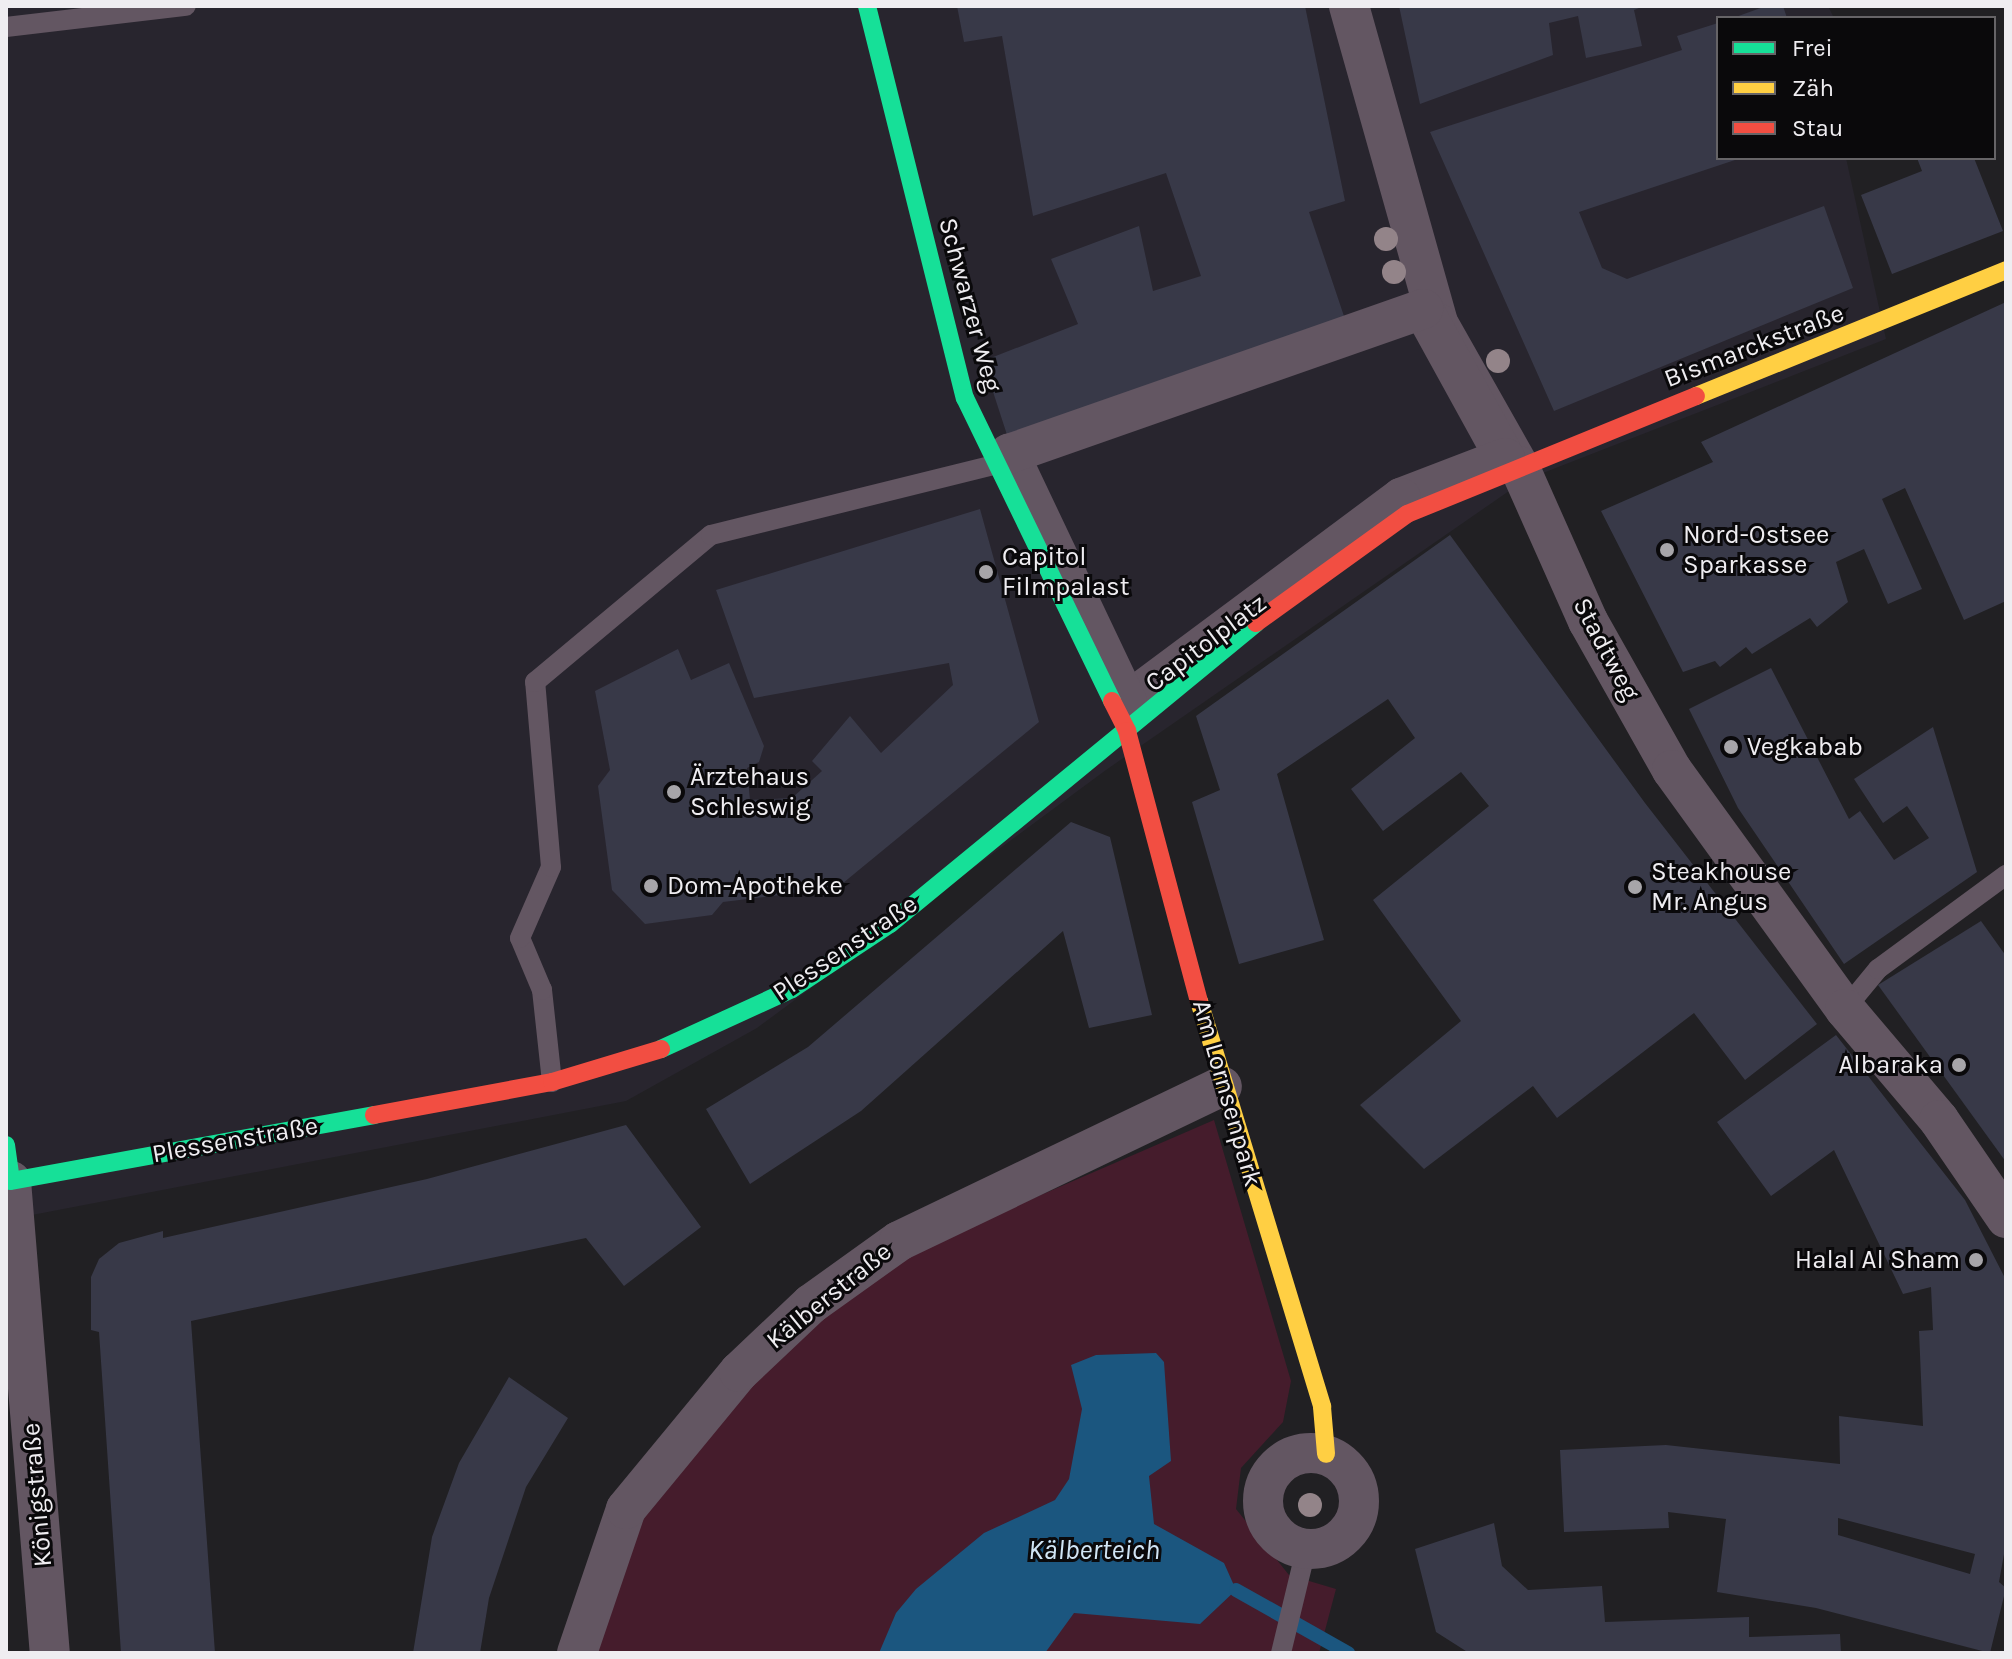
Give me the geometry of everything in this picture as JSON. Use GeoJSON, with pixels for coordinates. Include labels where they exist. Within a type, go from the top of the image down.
{"type":"FeatureCollection","features":[{"type":"Feature","properties":{"kind":"street","name":"Schwarzer Weg"},"geometry":{"type":"LineString","coordinates":[[867,6],[965,398],[1127,731]]}},
{"type":"Feature","properties":{"kind":"street","name":"Stadtweg"},"geometry":{"type":"LineString","coordinates":[[1349,6],[1438,323],[1519,466],[1588,621],[1672,770],[1845,1009],[1939,1120],[2006,1218]]}},
{"type":"Feature","properties":{"kind":"street","name":"Bismarckstraße"},"geometry":{"type":"LineString","coordinates":[[1519,466],[2006,270]]}},
{"type":"Feature","properties":{"kind":"street","name":"Capitolplatz"},"geometry":{"type":"LineString","coordinates":[[1423,309],[1505,458],[1401,498],[1127,702],[1009,454],[1423,309]]}},
{"type":"Feature","properties":{"kind":"street","name":"Plessenstraße"},"geometry":{"type":"LineString","coordinates":[[8,1170],[552,1082],[643,1057],[792,989],[890,924],[1306,581],[1407,514],[1519,466]]}},
{"type":"Feature","properties":{"kind":"street","name":"Am Lornsenpark"},"geometry":{"type":"LineString","coordinates":[[1127,731],[1222,1086],[1322,1407],[1326,1454]]}},
{"type":"Feature","properties":{"kind":"street","name":"Kälberstraße"},"geometry":{"type":"LineString","coordinates":[[577,1653],[626,1509],[739,1372],[811,1304],[899,1241],[1222,1086]]}},
{"type":"Feature","properties":{"kind":"street","name":"Königstraße"},"geometry":{"type":"LineString","coordinates":[[8,1170],[50,1653]]}},
{"type":"Feature","properties":{"kind":"street"},"geometry":{"type":"LineString","coordinates":[[1304,1452],[1326,1454],[1347,1467],[1357,1485],[1359,1509],[1348,1533],[1301,1568],[1272,1532],[1262,1511],[1265,1481],[1281,1461],[1304,1452]]}},
{"type":"Feature","properties":{"kind":"lane"},"geometry":{"type":"LineString","coordinates":[[6,27],[186,6]]}},
{"type":"Feature","properties":{"kind":"lane"},"geometry":{"type":"LineString","coordinates":[[552,1082],[542,990],[520,938],[551,867],[535,682],[711,535],[997,464]]}},
{"type":"Feature","properties":{"kind":"lane"},"geometry":{"type":"LineString","coordinates":[[1845,1009],[1878,969],[2006,875]]}},
{"type":"Feature","properties":{"kind":"lane"},"geometry":{"type":"LineString","coordinates":[[1280,1651],[1301,1568]]}},
{"type":"Feature","properties":{"kind":"shaded area"},"geometry":{"type":"Polygon","coordinates":[[[6,6],[1828,6],[1833,16],[1716,16],[1716,160],[1846,160],[1886,339],[1525,480],[1106,770],[757,1028],[626,1101],[6,1220],[6,6]]]}},
{"type":"Feature","properties":{"kind":"shaded area"},"geometry":{"type":"Polygon","coordinates":[[[1214,1120],[1291,1381],[1283,1422],[1241,1468],[1236,1509],[1289,1575],[1336,1589],[1319,1653],[586,1653],[630,1523],[751,1374],[902,1255],[1214,1120]]]}},
{"type":"Feature","properties":{"kind":"water","name":"Kälberteich"},"geometry":{"type":"Polygon","coordinates":[[[1156,1353],[1164,1362],[1171,1461],[1149,1476],[1154,1524],[1224,1563],[1236,1590],[1200,1624],[1074,1613],[1045,1653],[879,1653],[896,1613],[916,1589],[984,1533],[1055,1500],[1069,1479],[1082,1409],[1071,1365],[1096,1355],[1156,1353]]]}},
{"type":"Feature","properties":{"kind":"building"},"geometry":{"type":"Polygon","coordinates":[[[957,6],[1305,6],[1345,201],[1309,212],[1349,331],[1010,444],[983,361],[1078,324],[1051,259],[1139,226],[1153,291],[1201,276],[1166,173],[1033,216],[1002,36],[964,42],[957,6]]]}},
{"type":"Feature","properties":{"kind":"building"},"geometry":{"type":"Polygon","coordinates":[[[1399,6],[1644,6],[1634,10],[1642,46],[1586,58],[1578,16],[1549,23],[1553,55],[1420,104],[1399,6]]]}},
{"type":"Feature","properties":{"kind":"building"},"geometry":{"type":"Polygon","coordinates":[[[1766,6],[1783,6],[1786,16],[1738,16],[1766,6]]]}},
{"type":"Feature","properties":{"kind":"building"},"geometry":{"type":"Polygon","coordinates":[[[1716,24],[1716,160],[1735,160],[1579,212],[1602,268],[1627,279],[1824,206],[1853,288],[1554,411],[1430,132],[1682,50],[1677,36],[1716,24]]]}},
{"type":"Feature","properties":{"kind":"building"},"geometry":{"type":"Polygon","coordinates":[[[1918,160],[1975,160],[2003,231],[1892,274],[1861,195],[1922,171],[1918,160]]]}},
{"type":"Feature","properties":{"kind":"building"},"geometry":{"type":"Polygon","coordinates":[[[2006,302],[2006,601],[1964,620],[1905,488],[1882,499],[1922,589],[1888,604],[1864,549],[1836,562],[1848,602],[1817,627],[1810,618],[1752,654],[1746,647],[1720,667],[1715,661],[1683,672],[1601,511],[1713,462],[1701,442],[2006,302]]]}},
{"type":"Feature","properties":{"kind":"building"},"geometry":{"type":"Polygon","coordinates":[[[980,509],[1039,722],[837,888],[723,902],[712,915],[645,924],[612,890],[598,786],[610,770],[595,691],[678,649],[691,680],[729,663],[764,746],[759,762],[747,768],[750,800],[792,798],[822,771],[812,761],[850,716],[881,753],[953,685],[949,663],[754,698],[716,590],[980,509]]]}},
{"type":"Feature","properties":{"kind":"building"},"geometry":{"type":"Polygon","coordinates":[[[1450,535],[1645,803],[1817,1024],[1745,1080],[1694,1013],[1557,1118],[1533,1086],[1424,1169],[1360,1105],[1461,1021],[1373,900],[1489,806],[1461,772],[1383,831],[1351,789],[1415,738],[1388,699],[1277,774],[1324,940],[1239,964],[1192,802],[1220,790],[1196,716],[1450,535]]]}},
{"type":"Feature","properties":{"kind":"building"},"geometry":{"type":"Polygon","coordinates":[[[1771,668],[1849,819],[1860,811],[1894,860],[1929,838],[1907,806],[1883,823],[1854,779],[1933,727],[1977,872],[1844,964],[1738,808],[1689,709],[1771,668]]]}},
{"type":"Feature","properties":{"kind":"building"},"geometry":{"type":"Polygon","coordinates":[[[1071,822],[1110,837],[1152,1015],[1089,1028],[1063,931],[861,1111],[750,1184],[706,1109],[808,1047],[1071,822]]]}},
{"type":"Feature","properties":{"kind":"building"},"geometry":{"type":"Polygon","coordinates":[[[1981,921],[2006,956],[2006,1162],[1878,985],[1981,921]]]}},
{"type":"Feature","properties":{"kind":"building"},"geometry":{"type":"Polygon","coordinates":[[[1836,1035],[1965,1200],[2006,1280],[2006,1543],[1999,1582],[2006,1588],[1990,1653],[1816,1608],[1717,1592],[1726,1519],[1668,1512],[1669,1528],[1564,1532],[1560,1450],[1666,1445],[1840,1464],[1839,1416],[1923,1426],[1919,1331],[1933,1330],[1931,1287],[1903,1294],[1834,1150],[1771,1196],[1717,1122],[1836,1035]],[[1838,1518],[1838,1535],[1970,1574],[1975,1554],[1838,1518]]]}},
{"type":"Feature","properties":{"kind":"building"},"geometry":{"type":"Polygon","coordinates":[[[626,1125],[701,1227],[624,1286],[586,1238],[191,1321],[215,1653],[121,1653],[99,1332],[91,1330],[91,1277],[99,1259],[119,1243],[163,1231],[163,1238],[427,1179],[626,1125]]]}},
{"type":"Feature","properties":{"kind":"building"},"geometry":{"type":"Polygon","coordinates":[[[509,1377],[568,1418],[526,1487],[489,1598],[480,1653],[413,1653],[432,1537],[459,1463],[509,1377]]]}},
{"type":"Feature","properties":{"kind":"building"},"geometry":{"type":"Polygon","coordinates":[[[1494,1523],[1502,1566],[1528,1590],[1602,1586],[1605,1622],[1749,1617],[1749,1637],[1840,1634],[1841,1653],[1469,1653],[1436,1632],[1415,1549],[1494,1523]]]}},
{"type":"Feature","properties":{"kind":"waterway"},"geometry":{"type":"LineString","coordinates":[[1236,1590],[1348,1653]]}},
{"type":"Feature","properties":{"kind":"traffic: fast"},"geometry":{"type":"LineString","coordinates":[[867,6],[965,398],[1112,701]]}},
{"type":"Feature","properties":{"kind":"traffic: fast"},"geometry":{"type":"LineString","coordinates":[[661,1049],[792,989],[890,924],[1256,623]]}},
{"type":"Feature","properties":{"kind":"traffic: fast"},"geometry":{"type":"LineString","coordinates":[[6,1145],[11,1181],[374,1115]]}},
{"type":"Feature","properties":{"kind":"traffic: slow"},"geometry":{"type":"LineString","coordinates":[[1696,396],[2006,270]]}},
{"type":"Feature","properties":{"kind":"traffic: slow"},"geometry":{"type":"LineString","coordinates":[[1199,1001],[1322,1407],[1326,1454]]}},
{"type":"Feature","properties":{"kind":"traffic: jam"},"geometry":{"type":"LineString","coordinates":[[1256,623],[1407,514],[1696,396]]}},
{"type":"Feature","properties":{"kind":"traffic: jam"},"geometry":{"type":"LineString","coordinates":[[1112,701],[1127,731],[1199,1001]]}},
{"type":"Feature","properties":{"kind":"traffic: jam"},"geometry":{"type":"LineString","coordinates":[[374,1115],[552,1082],[661,1049]]}},
{"type":"Feature","properties":{"kind":"place","name":"Nord-Ostsee Sparkasse"},"geometry":{"type":"Point","coordinates":[1667,550]}},
{"type":"Feature","properties":{"kind":"place","name":"Capitol Filmpalast"},"geometry":{"type":"Point","coordinates":[986,572]}},
{"type":"Feature","properties":{"kind":"place","name":"Vegkabab"},"geometry":{"type":"Point","coordinates":[1731,747]}},
{"type":"Feature","properties":{"kind":"place","name":"Ärztehaus Schleswig"},"geometry":{"type":"Point","coordinates":[674,792]}},
{"type":"Feature","properties":{"kind":"place","name":"Dom-Apotheke"},"geometry":{"type":"Point","coordinates":[651,886]}},
{"type":"Feature","properties":{"kind":"place","name":"Steakhouse Mr. Angus"},"geometry":{"type":"Point","coordinates":[1635,887]}},
{"type":"Feature","properties":{"kind":"place","name":"Albaraka"},"geometry":{"type":"Point","coordinates":[1959,1065]}},
{"type":"Feature","properties":{"kind":"place","name":"Halal Al Sham"},"geometry":{"type":"Point","coordinates":[1976,1260]}}]}
